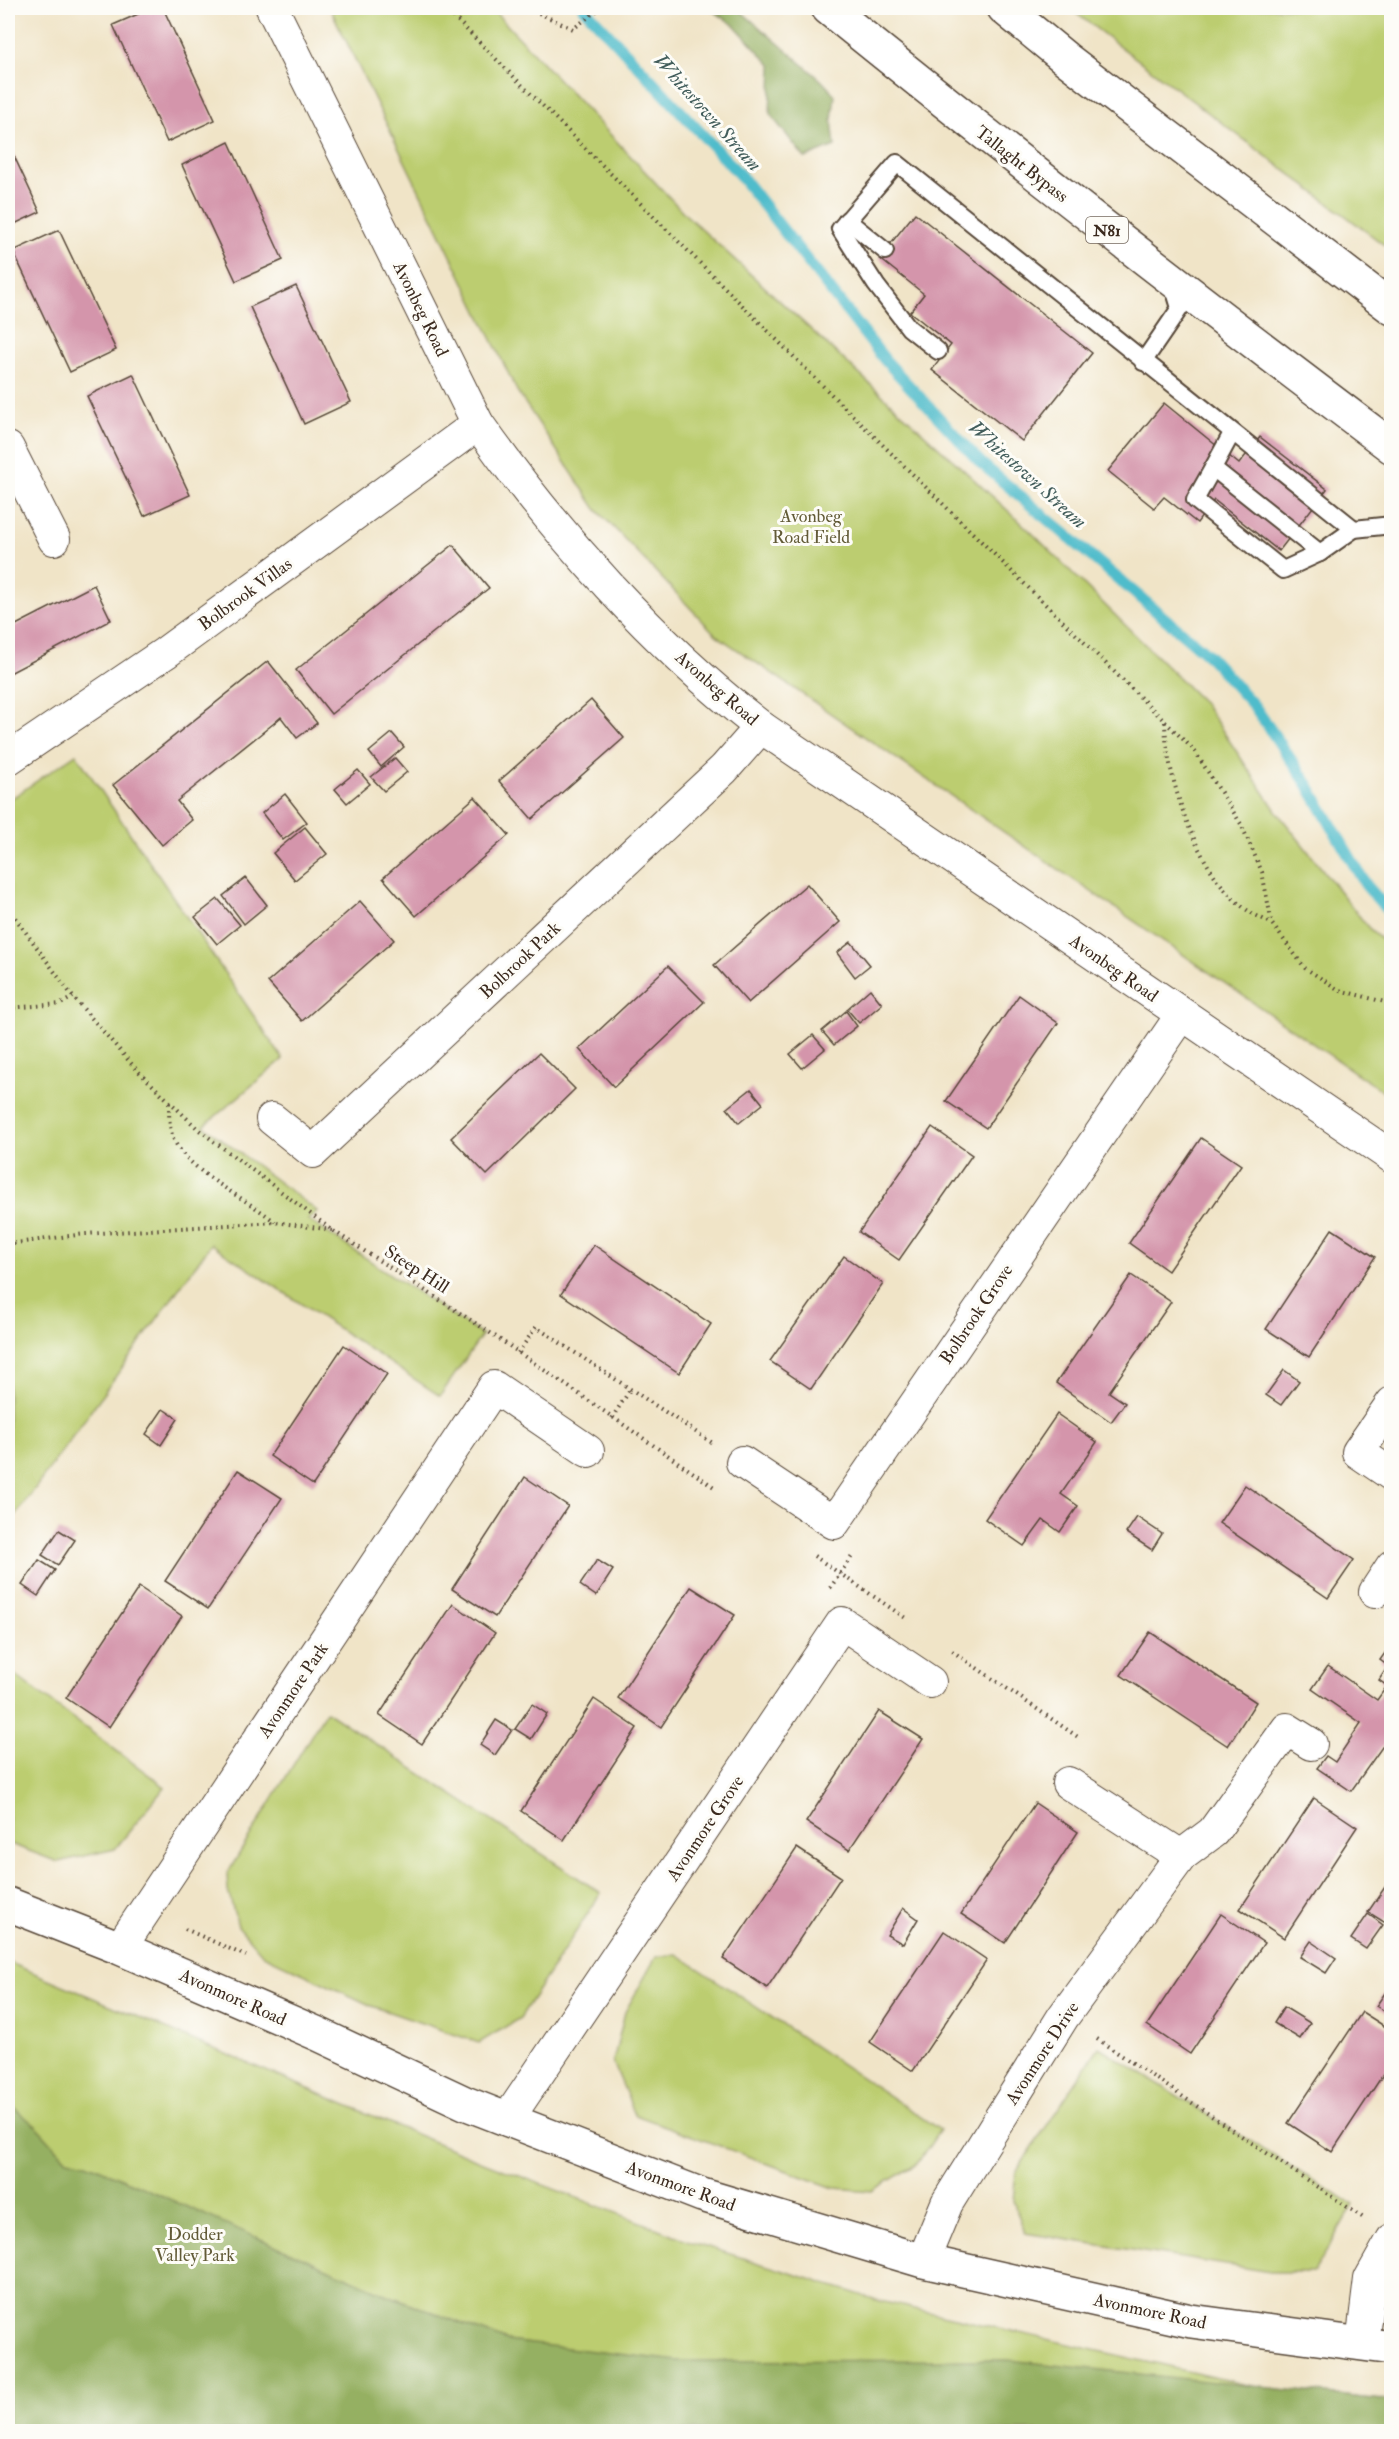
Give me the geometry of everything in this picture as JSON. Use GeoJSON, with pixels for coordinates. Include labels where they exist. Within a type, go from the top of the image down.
{"type":"FeatureCollection","features":[{"type":"Feature","properties":{"kind":"street","name":"Avonbeg Road"},"geometry":{"type":"LineString","coordinates":[[272,8],[478,424],[502,458],[601,577],[685,663],[760,727],[1181,1016],[1392,1157]]}},
{"type":"Feature","properties":{"kind":"street","name":"Tallaght Bypass"},"geometry":{"type":"LineString","coordinates":[[828,8],[970,123],[1169,278],[1392,447]]}},
{"type":"Feature","properties":{"kind":"street"},"geometry":{"type":"LineString","coordinates":[[1004,8],[1065,58],[1392,308]]}},
{"type":"Feature","properties":{"kind":"street","name":"Bolbrook Villas"},"geometry":{"type":"LineString","coordinates":[[8,759],[165,653],[478,424]]}},
{"type":"Feature","properties":{"kind":"street"},"geometry":{"type":"LineString","coordinates":[[8,448],[54,538]]}},
{"type":"Feature","properties":{"kind":"street","name":"Bolbrook Park"},"geometry":{"type":"LineString","coordinates":[[272,1119],[314,1152],[724,769],[760,727]]}},
{"type":"Feature","properties":{"kind":"street","name":"Bolbrook Grove"},"geometry":{"type":"LineString","coordinates":[[742,1462],[834,1523],[1181,1016]]}},
{"type":"Feature","properties":{"kind":"street","name":"Avonmore Park"},"geometry":{"type":"LineString","coordinates":[[120,1948],[494,1387],[588,1451]]}},
{"type":"Feature","properties":{"kind":"street"},"geometry":{"type":"LineString","coordinates":[[1392,1403],[1358,1452],[1392,1475]]}},
{"type":"Feature","properties":{"kind":"street"},"geometry":{"type":"LineString","coordinates":[[1375,1592],[1392,1566]]}},
{"type":"Feature","properties":{"kind":"street","name":"Avonmore Grove"},"geometry":{"type":"LineString","coordinates":[[507,2120],[842,1623],[930,1682]]}},
{"type":"Feature","properties":{"kind":"street","name":"Avonmore Drive"},"geometry":{"type":"LineString","coordinates":[[923,2261],[947,2203],[1063,2017],[1180,1856],[1213,1832],[1287,1729],[1311,1744]]}},
{"type":"Feature","properties":{"kind":"street"},"geometry":{"type":"LineString","coordinates":[[1068,1783],[1180,1856]]}},
{"type":"Feature","properties":{"kind":"street","name":"Avonmore Road"},"geometry":{"type":"LineString","coordinates":[[8,1904],[120,1948],[507,2120],[702,2195],[923,2261],[1191,2321],[1377,2346]]}},
{"type":"Feature","properties":{"kind":"street"},"geometry":{"type":"LineString","coordinates":[[1377,2346],[1370,2279],[1380,2230]]}},
{"type":"Feature","properties":{"kind":"lane"},"geometry":{"type":"LineString","coordinates":[[938,351],[909,328],[876,285],[840,229],[897,163],[1354,529]]}},
{"type":"Feature","properties":{"kind":"lane"},"geometry":{"type":"LineString","coordinates":[[847,220],[885,251]]}},
{"type":"Feature","properties":{"kind":"lane"},"geometry":{"type":"LineString","coordinates":[[1143,362],[1180,308],[1178,294],[1169,278]]}},
{"type":"Feature","properties":{"kind":"lane"},"geometry":{"type":"LineString","coordinates":[[1232,433],[1195,500],[1283,570],[1320,553],[1354,529],[1392,525]]}},
{"type":"Feature","properties":{"kind":"lane"},"geometry":{"type":"LineString","coordinates":[[1213,468],[1320,553]]}},
{"type":"Feature","properties":{"kind":"path"},"geometry":{"type":"LineString","coordinates":[[528,8],[573,29],[600,8]]}},
{"type":"Feature","properties":{"kind":"path"},"geometry":{"type":"LineString","coordinates":[[448,9],[841,404],[1194,750],[1241,824],[1262,872],[1272,924]]}},
{"type":"Feature","properties":{"kind":"path"},"geometry":{"type":"LineString","coordinates":[[1165,722],[1165,742],[1173,775],[1197,846],[1224,887],[1246,909],[1272,924],[1305,968],[1339,990],[1392,1004]]}},
{"type":"Feature","properties":{"kind":"path","name":"Steep Hill"},"geometry":{"type":"LineString","coordinates":[[8,908],[73,997],[169,1102],[199,1130],[332,1230],[486,1330]]}},
{"type":"Feature","properties":{"kind":"path"},"geometry":{"type":"LineString","coordinates":[[8,1008],[61,1004],[73,997]]}},
{"type":"Feature","properties":{"kind":"path"},"geometry":{"type":"LineString","coordinates":[[169,1102],[171,1133],[186,1157],[207,1177],[256,1206],[275,1221]]}},
{"type":"Feature","properties":{"kind":"path"},"geometry":{"type":"LineString","coordinates":[[8,1244],[85,1234],[275,1221],[332,1230]]}},
{"type":"Feature","properties":{"kind":"path"},"geometry":{"type":"LineString","coordinates":[[518,1353],[536,1327],[742,1462]]}},
{"type":"Feature","properties":{"kind":"path"},"geometry":{"type":"LineString","coordinates":[[612,1418],[630,1390]]}},
{"type":"Feature","properties":{"kind":"path"},"geometry":{"type":"LineString","coordinates":[[828,1592],[854,1554]]}},
{"type":"Feature","properties":{"kind":"path"},"geometry":{"type":"LineString","coordinates":[[184,1929],[246,1956]]}},
{"type":"Feature","properties":{"kind":"path"},"geometry":{"type":"LineString","coordinates":[[1098,2039],[1380,2230]]}},
{"type":"Feature","properties":{"kind":"green space","name":"Avonbeg Road Field"},"geometry":{"type":"Polygon","coordinates":[[[330,8],[491,8],[685,214],[1029,530],[1204,703],[1277,812],[1371,931],[1391,947],[1391,1097],[716,635],[596,509],[517,391],[330,8]]]}},
{"type":"Feature","properties":{"kind":"green space"},"geometry":{"type":"Polygon","coordinates":[[[709,8],[737,8],[821,80],[835,95],[832,120],[835,146],[805,158],[770,114],[772,66],[734,25],[709,8]]]}},
{"type":"Feature","properties":{"kind":"green space"},"geometry":{"type":"Polygon","coordinates":[[[1069,8],[1391,8],[1391,250],[1069,8]]]}},
{"type":"Feature","properties":{"kind":"green space"},"geometry":{"type":"Polygon","coordinates":[[[76,754],[283,1059],[204,1126],[317,1211],[308,1220],[482,1335],[440,1396],[211,1244],[8,1526],[8,801],[76,754]]]}},
{"type":"Feature","properties":{"kind":"green space"},"geometry":{"type":"Polygon","coordinates":[[[8,1670],[165,1787],[115,1849],[58,1862],[8,1843],[8,1670]]]}},
{"type":"Feature","properties":{"kind":"green space"},"geometry":{"type":"Polygon","coordinates":[[[326,1711],[601,1893],[520,2018],[479,2043],[372,2006],[263,1955],[238,1926],[228,1891],[227,1874],[326,1711]]]}},
{"type":"Feature","properties":{"kind":"green space"},"geometry":{"type":"Polygon","coordinates":[[[677,1954],[940,2130],[917,2164],[872,2191],[834,2188],[635,2115],[613,2062],[625,2012],[656,1957],[677,1954]]]}},
{"type":"Feature","properties":{"kind":"green space","name":"Dodder Valley Park"},"geometry":{"type":"Polygon","coordinates":[[[8,1962],[470,2157],[695,2243],[880,2301],[1261,2388],[1391,2401],[1391,2431],[8,2431],[8,1962]]]}},
{"type":"Feature","properties":{"kind":"green space"},"geometry":{"type":"Polygon","coordinates":[[[1099,2047],[1353,2205],[1314,2272],[1270,2272],[1025,2233],[1013,2201],[1016,2172],[1099,2047]]]}},
{"type":"Feature","properties":{"kind":"green space"},"geometry":{"type":"Polygon","coordinates":[[[8,2103],[37,2127],[67,2160],[87,2163],[393,2297],[507,2341],[678,2361],[1008,2360],[1391,2401],[1391,2431],[8,2431],[8,2103]]]}},
{"type":"Feature","properties":{"kind":"building"},"geometry":{"type":"Polygon","coordinates":[[[152,8],[163,8],[215,120],[167,142],[113,25],[152,8]]]}},
{"type":"Feature","properties":{"kind":"building"},"geometry":{"type":"Polygon","coordinates":[[[229,142],[283,260],[236,281],[182,165],[229,142]]]}},
{"type":"Feature","properties":{"kind":"building"},"geometry":{"type":"Polygon","coordinates":[[[8,143],[40,212],[8,227],[8,143]]]}},
{"type":"Feature","properties":{"kind":"building"},"geometry":{"type":"Polygon","coordinates":[[[915,213],[1092,353],[1022,441],[932,370],[951,345],[910,312],[924,294],[879,258],[915,213]]]}},
{"type":"Feature","properties":{"kind":"building"},"geometry":{"type":"Polygon","coordinates":[[[59,230],[116,350],[70,372],[13,251],[59,230]]]}},
{"type":"Feature","properties":{"kind":"building"},"geometry":{"type":"Polygon","coordinates":[[[296,286],[351,402],[304,424],[250,307],[296,286]]]}},
{"type":"Feature","properties":{"kind":"building"},"geometry":{"type":"Polygon","coordinates":[[[133,374],[190,495],[144,516],[87,396],[133,374]]]}},
{"type":"Feature","properties":{"kind":"building"},"geometry":{"type":"Polygon","coordinates":[[[1164,403],[1239,464],[1260,437],[1327,489],[1279,551],[1214,500],[1197,523],[1164,497],[1154,508],[1108,471],[1164,403]]]}},
{"type":"Feature","properties":{"kind":"building"},"geometry":{"type":"Polygon","coordinates":[[[453,545],[489,588],[331,714],[296,670],[453,545]]]}},
{"type":"Feature","properties":{"kind":"building"},"geometry":{"type":"Polygon","coordinates":[[[94,585],[111,620],[8,674],[8,629],[94,585]]]}},
{"type":"Feature","properties":{"kind":"building"},"geometry":{"type":"Polygon","coordinates":[[[268,661],[317,723],[297,738],[281,717],[177,801],[192,820],[162,845],[113,785],[268,661]]]}},
{"type":"Feature","properties":{"kind":"building"},"geometry":{"type":"Polygon","coordinates":[[[591,700],[624,738],[532,819],[499,781],[591,700]]]}},
{"type":"Feature","properties":{"kind":"building"},"geometry":{"type":"Polygon","coordinates":[[[392,733],[404,747],[381,767],[369,752],[392,733]]]}},
{"type":"Feature","properties":{"kind":"building"},"geometry":{"type":"Polygon","coordinates":[[[395,758],[407,772],[384,791],[371,777],[395,758]]]}},
{"type":"Feature","properties":{"kind":"building"},"geometry":{"type":"Polygon","coordinates":[[[358,770],[370,784],[347,803],[335,789],[358,770]]]}},
{"type":"Feature","properties":{"kind":"building"},"geometry":{"type":"Polygon","coordinates":[[[285,794],[307,822],[283,840],[262,813],[285,794]]]}},
{"type":"Feature","properties":{"kind":"building"},"geometry":{"type":"Polygon","coordinates":[[[475,797],[509,835],[416,916],[383,878],[475,797]]]}},
{"type":"Feature","properties":{"kind":"building"},"geometry":{"type":"Polygon","coordinates":[[[305,827],[327,854],[295,880],[273,853],[305,827]]]}},
{"type":"Feature","properties":{"kind":"building"},"geometry":{"type":"Polygon","coordinates":[[[246,878],[267,905],[244,924],[223,896],[246,878]]]}},
{"type":"Feature","properties":{"kind":"building"},"geometry":{"type":"Polygon","coordinates":[[[807,884],[840,922],[748,1003],[714,965],[807,884]]]}},
{"type":"Feature","properties":{"kind":"building"},"geometry":{"type":"Polygon","coordinates":[[[218,899],[240,925],[217,944],[195,917],[218,899]]]}},
{"type":"Feature","properties":{"kind":"building"},"geometry":{"type":"Polygon","coordinates":[[[360,901],[394,940],[302,1021],[268,982],[360,901]]]}},
{"type":"Feature","properties":{"kind":"building"},"geometry":{"type":"Polygon","coordinates":[[[851,942],[870,965],[855,977],[837,953],[851,942]]]}},
{"type":"Feature","properties":{"kind":"building"},"geometry":{"type":"Polygon","coordinates":[[[668,966],[704,1002],[614,1087],[579,1049],[668,966]]]}},
{"type":"Feature","properties":{"kind":"building"},"geometry":{"type":"Polygon","coordinates":[[[870,989],[882,1004],[859,1023],[847,1009],[870,989]]]}},
{"type":"Feature","properties":{"kind":"building"},"geometry":{"type":"Polygon","coordinates":[[[1019,995],[1058,1023],[986,1128],[946,1101],[1019,995]]]}},
{"type":"Feature","properties":{"kind":"building"},"geometry":{"type":"Polygon","coordinates":[[[846,1011],[857,1026],[834,1045],[822,1031],[846,1011]]]}},
{"type":"Feature","properties":{"kind":"building"},"geometry":{"type":"Polygon","coordinates":[[[813,1035],[825,1049],[802,1068],[790,1054],[813,1035]]]}},
{"type":"Feature","properties":{"kind":"building"},"geometry":{"type":"Polygon","coordinates":[[[539,1053],[575,1089],[487,1175],[451,1138],[539,1053]]]}},
{"type":"Feature","properties":{"kind":"building"},"geometry":{"type":"Polygon","coordinates":[[[751,1089],[763,1104],[739,1123],[727,1108],[751,1089]]]}},
{"type":"Feature","properties":{"kind":"building"},"geometry":{"type":"Polygon","coordinates":[[[932,1127],[972,1155],[899,1260],[859,1232],[932,1127]]]}},
{"type":"Feature","properties":{"kind":"building"},"geometry":{"type":"Polygon","coordinates":[[[1201,1138],[1241,1165],[1168,1271],[1129,1243],[1201,1138]]]}},
{"type":"Feature","properties":{"kind":"building"},"geometry":{"type":"Polygon","coordinates":[[[1332,1229],[1375,1257],[1309,1357],[1266,1329],[1332,1229]]]}},
{"type":"Feature","properties":{"kind":"building"},"geometry":{"type":"Polygon","coordinates":[[[594,1245],[711,1324],[679,1373],[561,1294],[594,1245]]]}},
{"type":"Feature","properties":{"kind":"building"},"geometry":{"type":"Polygon","coordinates":[[[844,1256],[883,1284],[811,1389],[770,1361],[844,1256]]]}},
{"type":"Feature","properties":{"kind":"building"},"geometry":{"type":"Polygon","coordinates":[[[1131,1275],[1171,1302],[1109,1392],[1125,1403],[1111,1422],[1056,1383],[1131,1275]]]}},
{"type":"Feature","properties":{"kind":"building"},"geometry":{"type":"Polygon","coordinates":[[[344,1345],[387,1374],[313,1485],[270,1456],[344,1345]]]}},
{"type":"Feature","properties":{"kind":"building"},"geometry":{"type":"Polygon","coordinates":[[[1284,1370],[1299,1381],[1281,1405],[1266,1395],[1284,1370]]]}},
{"type":"Feature","properties":{"kind":"building"},"geometry":{"type":"Polygon","coordinates":[[[163,1409],[178,1419],[161,1445],[146,1434],[163,1409]]]}},
{"type":"Feature","properties":{"kind":"building"},"geometry":{"type":"Polygon","coordinates":[[[1057,1414],[1097,1442],[1061,1494],[1078,1506],[1060,1532],[1043,1520],[1024,1546],[985,1519],[1057,1414]]]}},
{"type":"Feature","properties":{"kind":"building"},"geometry":{"type":"Polygon","coordinates":[[[238,1470],[282,1498],[208,1609],[165,1581],[238,1470]]]}},
{"type":"Feature","properties":{"kind":"building"},"geometry":{"type":"Polygon","coordinates":[[[525,1477],[568,1506],[495,1617],[452,1589],[525,1477]]]}},
{"type":"Feature","properties":{"kind":"building"},"geometry":{"type":"Polygon","coordinates":[[[1245,1485],[1354,1560],[1328,1598],[1219,1523],[1245,1485]]]}},
{"type":"Feature","properties":{"kind":"building"},"geometry":{"type":"Polygon","coordinates":[[[1137,1517],[1162,1534],[1152,1550],[1126,1533],[1137,1517]]]}},
{"type":"Feature","properties":{"kind":"building"},"geometry":{"type":"Polygon","coordinates":[[[59,1530],[75,1540],[58,1565],[42,1555],[59,1530]]]}},
{"type":"Feature","properties":{"kind":"building"},"geometry":{"type":"Polygon","coordinates":[[[39,1560],[55,1570],[38,1596],[22,1585],[39,1560]]]}},
{"type":"Feature","properties":{"kind":"building"},"geometry":{"type":"Polygon","coordinates":[[[597,1560],[613,1570],[596,1596],[580,1585],[597,1560]]]}},
{"type":"Feature","properties":{"kind":"building"},"geometry":{"type":"Polygon","coordinates":[[[139,1587],[182,1616],[109,1727],[66,1698],[139,1587]]]}},
{"type":"Feature","properties":{"kind":"building"},"geometry":{"type":"Polygon","coordinates":[[[691,1587],[735,1615],[661,1727],[618,1698],[691,1587]]]}},
{"type":"Feature","properties":{"kind":"building"},"geometry":{"type":"Polygon","coordinates":[[[453,1604],[495,1633],[422,1744],[379,1715],[453,1604]]]}},
{"type":"Feature","properties":{"kind":"building"},"geometry":{"type":"Polygon","coordinates":[[[1150,1632],[1256,1702],[1228,1746],[1121,1675],[1150,1632]]]}},
{"type":"Feature","properties":{"kind":"building"},"geometry":{"type":"Polygon","coordinates":[[[1392,1643],[1392,1733],[1351,1791],[1317,1768],[1326,1756],[1335,1762],[1361,1723],[1312,1689],[1328,1666],[1377,1700],[1387,1686],[1379,1680],[1388,1666],[1380,1660],[1392,1643]]]}},
{"type":"Feature","properties":{"kind":"building"},"geometry":{"type":"Polygon","coordinates":[[[594,1699],[637,1728],[564,1840],[521,1811],[594,1699]]]}},
{"type":"Feature","properties":{"kind":"building"},"geometry":{"type":"Polygon","coordinates":[[[532,1704],[547,1714],[531,1739],[515,1729],[532,1704]]]}},
{"type":"Feature","properties":{"kind":"building"},"geometry":{"type":"Polygon","coordinates":[[[879,1711],[923,1739],[849,1850],[806,1822],[879,1711]]]}},
{"type":"Feature","properties":{"kind":"building"},"geometry":{"type":"Polygon","coordinates":[[[496,1720],[512,1730],[495,1755],[480,1745],[496,1720]]]}},
{"type":"Feature","properties":{"kind":"building"},"geometry":{"type":"Polygon","coordinates":[[[1314,1798],[1357,1827],[1284,1938],[1240,1909],[1314,1798]]]}},
{"type":"Feature","properties":{"kind":"building"},"geometry":{"type":"Polygon","coordinates":[[[1035,1803],[1078,1832],[1005,1943],[961,1914],[1035,1803]]]}},
{"type":"Feature","properties":{"kind":"building"},"geometry":{"type":"Polygon","coordinates":[[[797,1848],[841,1877],[767,1988],[723,1959],[797,1848]]]}},
{"type":"Feature","properties":{"kind":"building"},"geometry":{"type":"Polygon","coordinates":[[[1385,1887],[1392,1891],[1392,1911],[1384,1922],[1368,1912],[1385,1887]]]}},
{"type":"Feature","properties":{"kind":"building"},"geometry":{"type":"Polygon","coordinates":[[[903,1908],[918,1919],[903,1944],[887,1935],[903,1908]]]}},
{"type":"Feature","properties":{"kind":"building"},"geometry":{"type":"Polygon","coordinates":[[[1221,1914],[1264,1943],[1190,2054],[1147,2025],[1221,1914]]]}},
{"type":"Feature","properties":{"kind":"building"},"geometry":{"type":"Polygon","coordinates":[[[1368,1914],[1383,1925],[1366,1949],[1351,1939],[1368,1914]]]}},
{"type":"Feature","properties":{"kind":"building"},"geometry":{"type":"Polygon","coordinates":[[[944,1931],[987,1960],[913,2071],[870,2042],[944,1931]]]}},
{"type":"Feature","properties":{"kind":"building"},"geometry":{"type":"Polygon","coordinates":[[[1311,1941],[1336,1958],[1326,1973],[1300,1957],[1311,1941]]]}},
{"type":"Feature","properties":{"kind":"building"},"geometry":{"type":"Polygon","coordinates":[[[1392,1983],[1392,2016],[1376,2006],[1392,1983]]]}},
{"type":"Feature","properties":{"kind":"building"},"geometry":{"type":"Polygon","coordinates":[[[1284,2007],[1310,2023],[1300,2039],[1274,2023],[1284,2007]]]}},
{"type":"Feature","properties":{"kind":"building"},"geometry":{"type":"Polygon","coordinates":[[[1362,2012],[1392,2031],[1392,2061],[1332,2152],[1288,2123],[1362,2012]]]}},
{"type":"Feature","properties":{"kind":"waterway","name":"Whitestown Stream"},"geometry":{"type":"LineString","coordinates":[[584,8],[740,175],[885,360],[981,463],[1207,654],[1255,707],[1308,785],[1366,885],[1392,915]]}}]}
